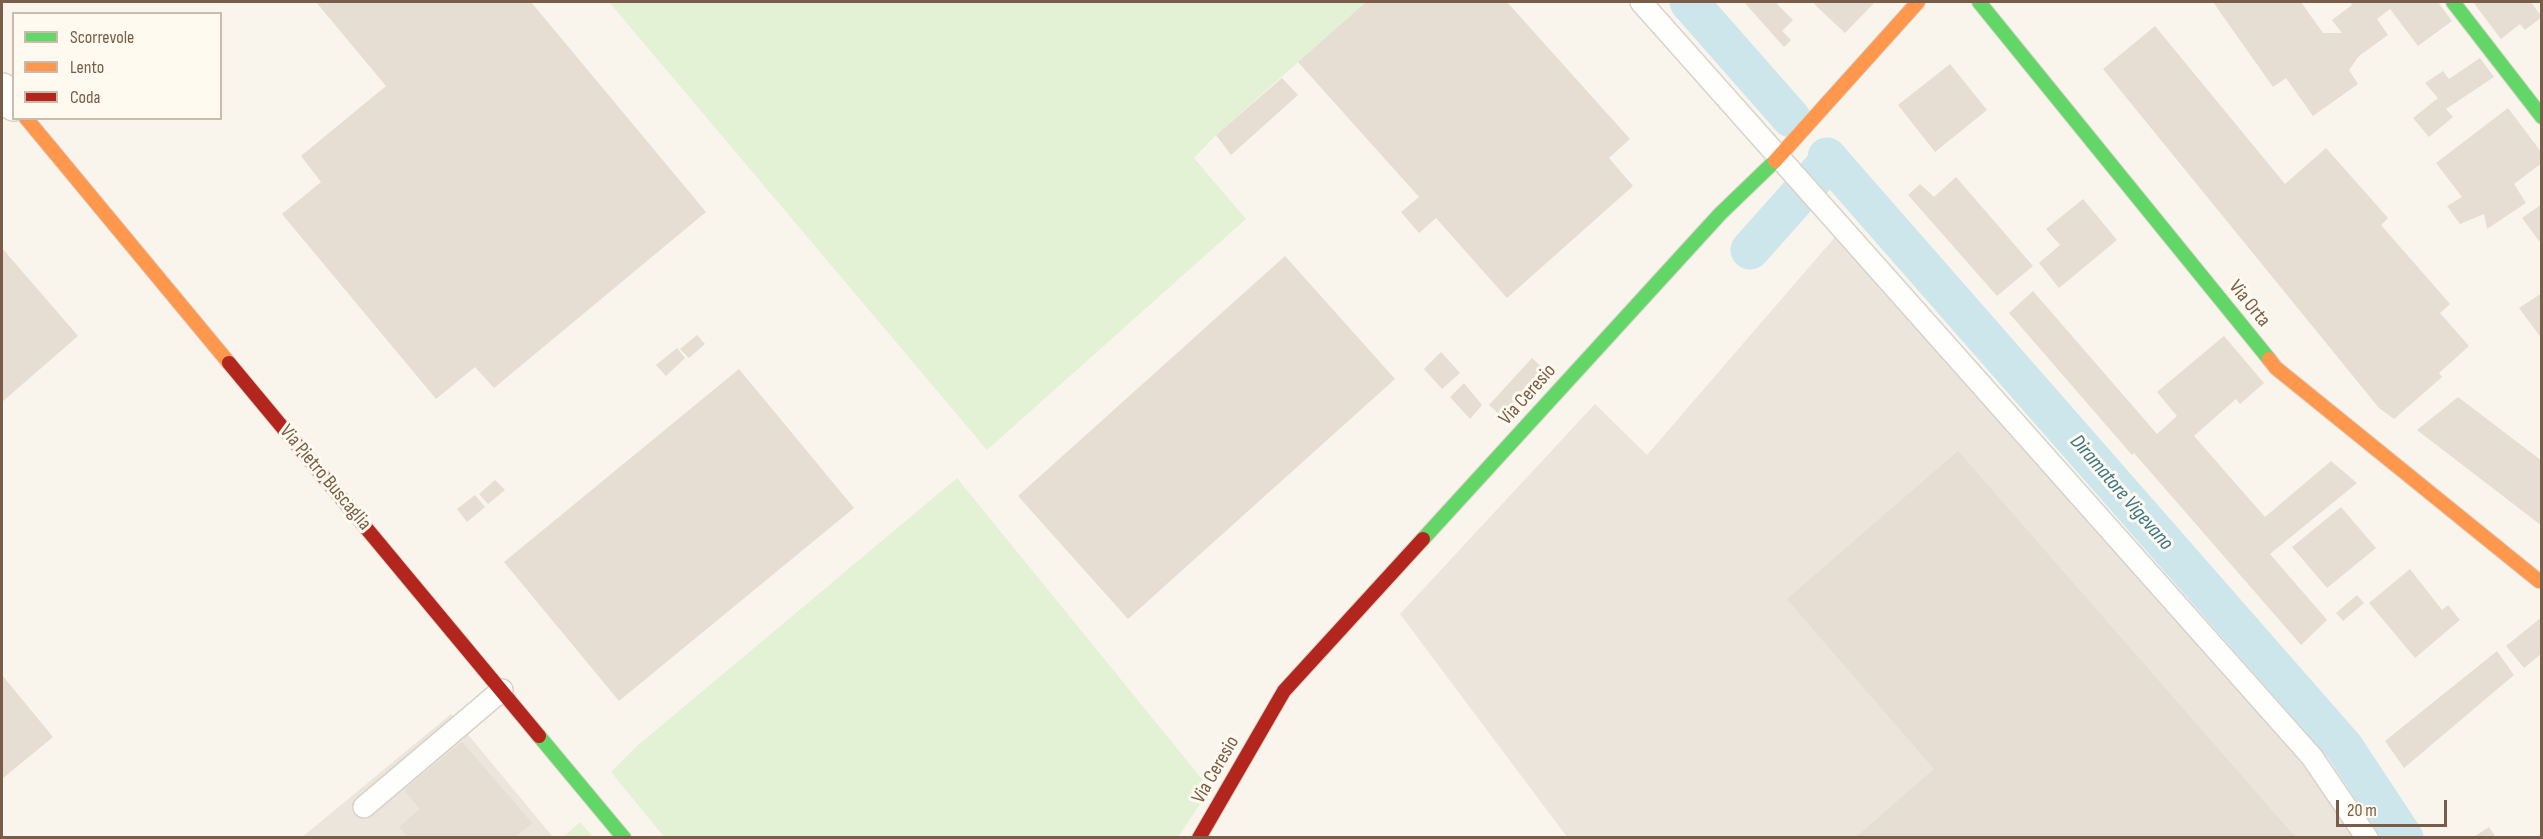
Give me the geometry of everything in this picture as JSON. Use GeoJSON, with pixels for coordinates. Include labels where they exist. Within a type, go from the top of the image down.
{"type":"FeatureCollection","features":[{"type":"Feature","properties":{"kind":"street","name":"Via Ceresio"},"geometry":{"type":"LineString","coordinates":[[1199,837],[1284,690],[1720,214],[1784,165],[1917,2]]}},
{"type":"Feature","properties":{"kind":"street","name":"Via Orta"},"geometry":{"type":"LineString","coordinates":[[1979,2],[2276,368],[2539,581]]}},
{"type":"Feature","properties":{"kind":"street"},"geometry":{"type":"LineString","coordinates":[[2453,2],[2541,117]]}},
{"type":"Feature","properties":{"kind":"street"},"geometry":{"type":"LineString","coordinates":[[2,90],[12,102]]}},
{"type":"Feature","properties":{"kind":"street","name":"Via Pietro Buscaglia"},"geometry":{"type":"LineString","coordinates":[[28,120],[624,837]]}},
{"type":"Feature","properties":{"kind":"lane"},"geometry":{"type":"LineString","coordinates":[[1641,2],[2312,758],[2367,837]]}},
{"type":"Feature","properties":{"kind":"lane"},"geometry":{"type":"LineString","coordinates":[[364,807],[502,690]]}},
{"type":"Feature","properties":{"kind":"shaded area"},"geometry":{"type":"Polygon","coordinates":[[[1835,237],[2307,767],[2353,837],[1567,837],[1400,614],[1595,404],[1647,455],[1835,237]]]}},
{"type":"Feature","properties":{"kind":"shaded area"},"geometry":{"type":"Polygon","coordinates":[[[451,714],[553,837],[301,838],[451,714]]]}},
{"type":"Feature","properties":{"kind":"green space"},"geometry":{"type":"Polygon","coordinates":[[[609,2],[1366,2],[1216,135],[1194,158],[1246,219],[987,450],[609,2]]]}},
{"type":"Feature","properties":{"kind":"green space"},"geometry":{"type":"Polygon","coordinates":[[[957,478],[1210,789],[1178,837],[665,838],[611,772],[637,746],[957,478]]]}},
{"type":"Feature","properties":{"kind":"green space"},"geometry":{"type":"Polygon","coordinates":[[[580,822],[593,837],[563,837],[580,822]]]}},
{"type":"Feature","properties":{"kind":"building"},"geometry":{"type":"Polygon","coordinates":[[[316,2],[531,2],[706,212],[494,388],[475,367],[436,399],[282,214],[321,182],[301,156],[386,86],[316,2]]]}},
{"type":"Feature","properties":{"kind":"building"},"geometry":{"type":"Polygon","coordinates":[[[1366,2],[1507,2],[1630,139],[1609,158],[1633,186],[1507,298],[1436,218],[1419,233],[1401,212],[1419,197],[1298,62],[1366,2]]]}},
{"type":"Feature","properties":{"kind":"building"},"geometry":{"type":"Polygon","coordinates":[[[1744,2],[1780,2],[1777,4],[1793,20],[1782,31],[1791,40],[1784,47],[1744,2]]]}},
{"type":"Feature","properties":{"kind":"building"},"geometry":{"type":"Polygon","coordinates":[[[1816,2],[1875,2],[1845,33],[1814,4],[1816,2]]]}},
{"type":"Feature","properties":{"kind":"building"},"geometry":{"type":"Polygon","coordinates":[[[2213,2],[2301,2],[2323,33],[2342,33],[2332,20],[2352,5],[2350,2],[2438,2],[2452,21],[2418,46],[2390,9],[2377,19],[2388,35],[2359,56],[2349,70],[2358,84],[2313,116],[2286,78],[2273,87],[2213,2]]]}},
{"type":"Feature","properties":{"kind":"building"},"geometry":{"type":"Polygon","coordinates":[[[2473,2],[2531,2],[2542,17],[2525,30],[2520,24],[2501,39],[2473,2]]]}},
{"type":"Feature","properties":{"kind":"building"},"geometry":{"type":"Polygon","coordinates":[[[2155,26],[2285,184],[2326,148],[2388,218],[2381,225],[2450,304],[2440,313],[2469,346],[2439,373],[2442,377],[2394,419],[2379,408],[2103,69],[2155,26]]]}},
{"type":"Feature","properties":{"kind":"building"},"geometry":{"type":"Polygon","coordinates":[[[2480,58],[2494,77],[2446,109],[2453,117],[2429,137],[2413,118],[2438,98],[2425,83],[2443,71],[2449,79],[2480,58]]]}},
{"type":"Feature","properties":{"kind":"building"},"geometry":{"type":"Polygon","coordinates":[[[1950,64],[1987,110],[1935,152],[1898,105],[1950,64]]]}},
{"type":"Feature","properties":{"kind":"building"},"geometry":{"type":"Polygon","coordinates":[[[1282,78],[1298,95],[1231,155],[1216,135],[1282,78]]]}},
{"type":"Feature","properties":{"kind":"building"},"geometry":{"type":"Polygon","coordinates":[[[2508,108],[2542,153],[2542,163],[2514,184],[2526,203],[2487,229],[2484,214],[2460,224],[2447,206],[2462,197],[2436,163],[2508,108]]]}},
{"type":"Feature","properties":{"kind":"building"},"geometry":{"type":"Polygon","coordinates":[[[1956,177],[2033,266],[1997,296],[1908,195],[1920,184],[1934,197],[1956,177]]]}},
{"type":"Feature","properties":{"kind":"building"},"geometry":{"type":"Polygon","coordinates":[[[2083,199],[2117,240],[2059,288],[2039,263],[2060,245],[2046,229],[2083,199]]]}},
{"type":"Feature","properties":{"kind":"building"},"geometry":{"type":"Polygon","coordinates":[[[2542,204],[2542,245],[2522,218],[2542,204]]]}},
{"type":"Feature","properties":{"kind":"building"},"geometry":{"type":"Polygon","coordinates":[[[2,248],[78,336],[2,402],[2,248]]]}},
{"type":"Feature","properties":{"kind":"building"},"geometry":{"type":"Polygon","coordinates":[[[1285,256],[1395,379],[1128,619],[1018,496],[1285,256]]]}},
{"type":"Feature","properties":{"kind":"building"},"geometry":{"type":"Polygon","coordinates":[[[2033,291],[2157,434],[2177,416],[2157,392],[2224,336],[2264,383],[2240,404],[2236,399],[2194,436],[2265,517],[2331,461],[2357,483],[2270,554],[2327,620],[2301,645],[2009,313],[2033,291]]]}},
{"type":"Feature","properties":{"kind":"building"},"geometry":{"type":"Polygon","coordinates":[[[2542,293],[2542,339],[2519,308],[2542,293]]]}},
{"type":"Feature","properties":{"kind":"building"},"geometry":{"type":"Polygon","coordinates":[[[697,335],[705,344],[689,358],[680,349],[697,335]]]}},
{"type":"Feature","properties":{"kind":"building"},"geometry":{"type":"Polygon","coordinates":[[[677,348],[685,358],[666,376],[656,365],[677,348]]]}},
{"type":"Feature","properties":{"kind":"building"},"geometry":{"type":"Polygon","coordinates":[[[1441,352],[1460,373],[1442,389],[1424,369],[1441,352]]]}},
{"type":"Feature","properties":{"kind":"building"},"geometry":{"type":"Polygon","coordinates":[[[1532,358],[1550,375],[1508,422],[1489,405],[1532,358]]]}},
{"type":"Feature","properties":{"kind":"building"},"geometry":{"type":"Polygon","coordinates":[[[739,369],[854,508],[619,701],[504,562],[739,369]]]}},
{"type":"Feature","properties":{"kind":"building"},"geometry":{"type":"Polygon","coordinates":[[[1464,383],[1482,405],[1470,419],[1450,397],[1464,383]]]}},
{"type":"Feature","properties":{"kind":"building"},"geometry":{"type":"Polygon","coordinates":[[[2458,397],[2542,461],[2542,526],[2417,430],[2458,397]]]}},
{"type":"Feature","properties":{"kind":"building"},"geometry":{"type":"Polygon","coordinates":[[[1958,451],[2296,838],[1855,838],[1934,769],[1787,599],[1958,451]]]}},
{"type":"Feature","properties":{"kind":"building"},"geometry":{"type":"Polygon","coordinates":[[[495,480],[505,490],[488,504],[479,494],[495,480]]]}},
{"type":"Feature","properties":{"kind":"building"},"geometry":{"type":"Polygon","coordinates":[[[475,495],[485,507],[467,522],[457,509],[475,495]]]}},
{"type":"Feature","properties":{"kind":"building"},"geometry":{"type":"Polygon","coordinates":[[[2341,507],[2376,548],[2327,588],[2292,547],[2341,507]]]}},
{"type":"Feature","properties":{"kind":"building"},"geometry":{"type":"Polygon","coordinates":[[[2410,569],[2442,610],[2448,605],[2460,620],[2415,658],[2369,603],[2410,569]]]}},
{"type":"Feature","properties":{"kind":"building"},"geometry":{"type":"Polygon","coordinates":[[[2357,595],[2364,603],[2343,621],[2336,613],[2357,595]]]}},
{"type":"Feature","properties":{"kind":"building"},"geometry":{"type":"Polygon","coordinates":[[[2542,617],[2542,653],[2524,668],[2506,646],[2542,617]]]}},
{"type":"Feature","properties":{"kind":"building"},"geometry":{"type":"Polygon","coordinates":[[[2497,651],[2514,675],[2404,768],[2385,741],[2497,651]]]}},
{"type":"Feature","properties":{"kind":"building"},"geometry":{"type":"Polygon","coordinates":[[[2,675],[53,737],[2,779],[2,675]]]}},
{"type":"Feature","properties":{"kind":"building"},"geometry":{"type":"Polygon","coordinates":[[[462,742],[532,823],[514,838],[408,838],[399,827],[420,809],[404,790],[462,742]]]}},
{"type":"Feature","properties":{"kind":"building"},"geometry":{"type":"Polygon","coordinates":[[[2489,827],[2496,838],[2472,838],[2489,827]]]}},
{"type":"Feature","properties":{"kind":"waterway","name":"Diramatore Vigevano"},"geometry":{"type":"LineString","coordinates":[[1689,2],[1791,118]]}},
{"type":"Feature","properties":{"kind":"waterway","name":"Diramatore Vigevano"},"geometry":{"type":"LineString","coordinates":[[1827,157],[2344,747],[2404,838]]}},
{"type":"Feature","properties":{"kind":"waterway"},"geometry":{"type":"LineString","coordinates":[[1750,250],[1830,160]]}},
{"type":"Feature","properties":{"kind":"traffic: fast"},"geometry":{"type":"LineString","coordinates":[[1979,2],[2269,359]]}},
{"type":"Feature","properties":{"kind":"traffic: fast"},"geometry":{"type":"LineString","coordinates":[[2453,2],[2542,117]]}},
{"type":"Feature","properties":{"kind":"traffic: fast"},"geometry":{"type":"LineString","coordinates":[[1423,539],[1720,214],[1775,161]]}},
{"type":"Feature","properties":{"kind":"traffic: fast"},"geometry":{"type":"LineString","coordinates":[[539,736],[624,838]]}},
{"type":"Feature","properties":{"kind":"traffic: slow"},"geometry":{"type":"LineString","coordinates":[[1775,161],[1918,2]]}},
{"type":"Feature","properties":{"kind":"traffic: slow"},"geometry":{"type":"LineString","coordinates":[[28,120],[229,363]]}},
{"type":"Feature","properties":{"kind":"traffic: slow"},"geometry":{"type":"LineString","coordinates":[[2269,359],[2276,368],[2539,581]]}},
{"type":"Feature","properties":{"kind":"traffic: jam"},"geometry":{"type":"LineString","coordinates":[[229,363],[539,736]]}},
{"type":"Feature","properties":{"kind":"traffic: jam"},"geometry":{"type":"LineString","coordinates":[[1199,838],[1284,691],[1423,539]]}}]}
